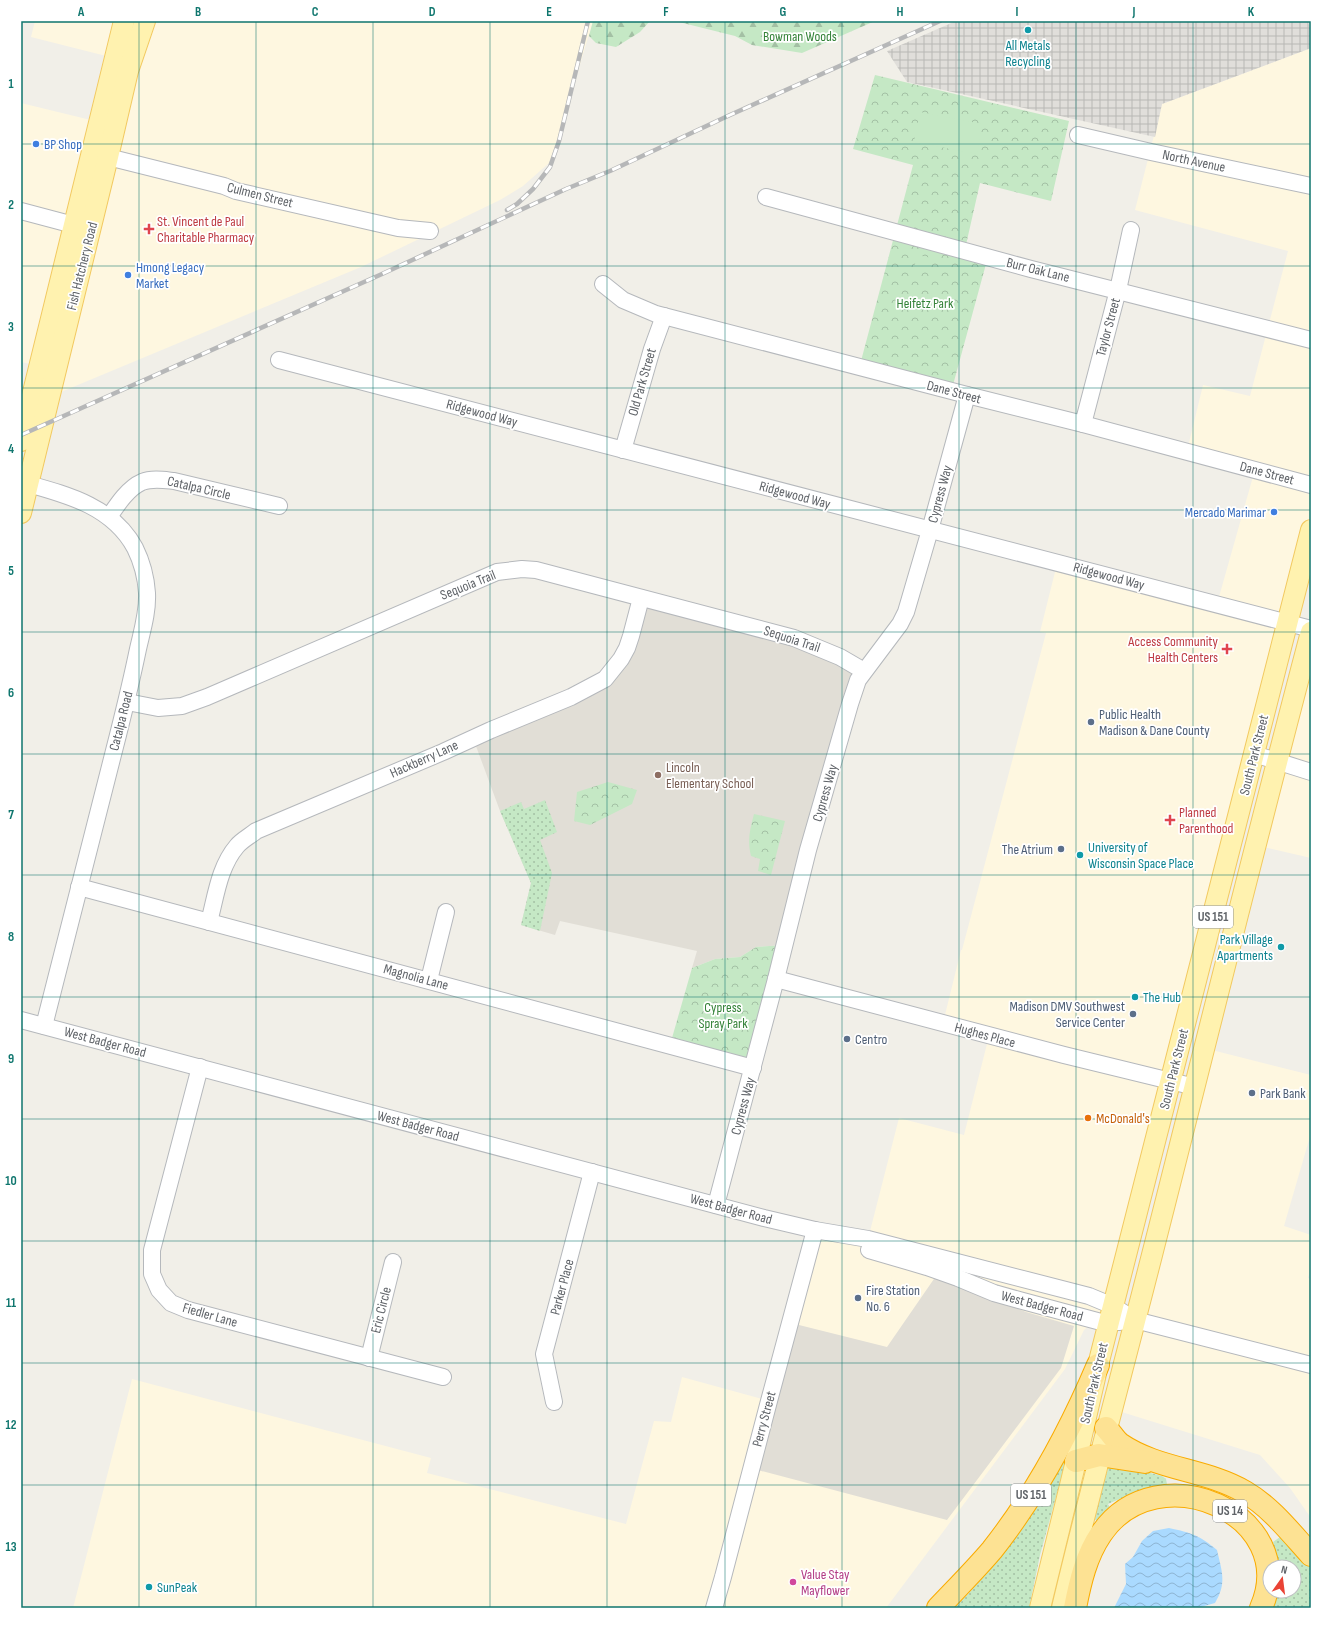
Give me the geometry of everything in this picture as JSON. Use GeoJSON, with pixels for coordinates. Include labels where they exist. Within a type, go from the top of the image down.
{"type":"FeatureCollection","features":[{"type":"Feature","properties":{"kind":"highway","name":"US 151"},"geometry":{"type":"LineString","coordinates":[[938,1608],[992,1550],[1019,1513],[1066,1456],[1082,1402],[1098,1365]]}},
{"type":"Feature","properties":{"kind":"highway"},"geometry":{"type":"LineString","coordinates":[[1106,1428],[1119,1443],[1139,1455],[1166,1465]]}},
{"type":"Feature","properties":{"kind":"highway"},"geometry":{"type":"LineString","coordinates":[[924,1608],[980,1549],[1035,1474],[1066,1456],[1099,1455],[1166,1465],[1206,1475],[1227,1483],[1245,1492],[1268,1509],[1311,1555]]}},
{"type":"Feature","properties":{"kind":"highway","name":"US 14"},"geometry":{"type":"LineString","coordinates":[[1075,1608],[1080,1584],[1090,1553],[1102,1533],[1113,1520],[1137,1504],[1158,1496],[1195,1497],[1219,1504],[1238,1516],[1253,1533],[1263,1552],[1268,1575],[1266,1594],[1261,1608]]}},
{"type":"Feature","properties":{"kind":"main road","name":"Fish Hatchery Road"},"geometry":{"type":"LineString","coordinates":[[21,513],[24,483],[82,227],[100,155],[124,21]]}},
{"type":"Feature","properties":{"kind":"main road","name":"Fish Hatchery Road"},"geometry":{"type":"LineString","coordinates":[[100,155],[145,21]]}},
{"type":"Feature","properties":{"kind":"main road","name":"Fish Hatchery Road"},"geometry":{"type":"LineString","coordinates":[[21,441],[82,227]]}},
{"type":"Feature","properties":{"kind":"main road","name":"South Park Street"},"geometry":{"type":"LineString","coordinates":[[1098,1365],[1311,530]]}},
{"type":"Feature","properties":{"kind":"main road","name":"South Park Street"},"geometry":{"type":"LineString","coordinates":[[1062,1608],[1099,1455],[1195,1087],[1311,630]]}},
{"type":"Feature","properties":{"kind":"main road"},"geometry":{"type":"LineString","coordinates":[[1040,1608],[1066,1456]]}},
{"type":"Feature","properties":{"kind":"street","name":"North Avenue"},"geometry":{"type":"LineString","coordinates":[[1078,135],[1149,158],[1311,186]]}},
{"type":"Feature","properties":{"kind":"street","name":"Culmen Street"},"geometry":{"type":"LineString","coordinates":[[100,155],[224,186],[236,191],[398,228],[430,231]]}},
{"type":"Feature","properties":{"kind":"street","name":"Burr Oak Lane"},"geometry":{"type":"LineString","coordinates":[[766,197],[1024,267],[1311,340]]}},
{"type":"Feature","properties":{"kind":"street"},"geometry":{"type":"LineString","coordinates":[[21,211],[82,227]]}},
{"type":"Feature","properties":{"kind":"street","name":"Taylor Street"},"geometry":{"type":"LineString","coordinates":[[1083,424],[1118,290],[1131,230]]}},
{"type":"Feature","properties":{"kind":"street","name":"Dane Street"},"geometry":{"type":"LineString","coordinates":[[603,284],[623,300],[664,316],[1083,424],[1311,485]]}},
{"type":"Feature","properties":{"kind":"street","name":"Old Park Street"},"geometry":{"type":"LineString","coordinates":[[623,450],[652,349],[664,316]]}},
{"type":"Feature","properties":{"kind":"street","name":"Ridgewood Way"},"geometry":{"type":"LineString","coordinates":[[279,360],[1311,630]]}},
{"type":"Feature","properties":{"kind":"street","name":"Cypress Way"},"geometry":{"type":"LineString","coordinates":[[716,1205],[813,834],[850,704],[858,680],[900,624],[906,612],[967,395]]}},
{"type":"Feature","properties":{"kind":"street","name":"Catalpa Circle"},"geometry":{"type":"LineString","coordinates":[[109,517],[120,502],[142,482],[159,479],[174,481],[279,506]]}},
{"type":"Feature","properties":{"kind":"street","name":"Catalpa Road"},"geometry":{"type":"LineString","coordinates":[[24,483],[89,504],[109,517],[121,528],[134,547],[144,570],[147,594],[145,619],[126,702],[44,1026]]}},
{"type":"Feature","properties":{"kind":"street","name":"Sequoia Trail"},"geometry":{"type":"LineString","coordinates":[[126,702],[158,708],[182,706],[222,691],[497,572],[522,569],[536,570],[804,641],[840,657],[864,671]]}},
{"type":"Feature","properties":{"kind":"street","name":"Hackberry Lane"},"geometry":{"type":"LineString","coordinates":[[209,922],[223,869],[228,858],[237,845],[256,831],[571,697],[605,679],[618,663],[627,648],[641,598]]}},
{"type":"Feature","properties":{"kind":"street"},"geometry":{"type":"LineString","coordinates":[[1254,754],[1311,772]]}},
{"type":"Feature","properties":{"kind":"street","name":"Magnolia Lane"},"geometry":{"type":"LineString","coordinates":[[79,887],[753,1068]]}},
{"type":"Feature","properties":{"kind":"street"},"geometry":{"type":"LineString","coordinates":[[429,980],[446,912]]}},
{"type":"Feature","properties":{"kind":"street","name":"Hughes Place"},"geometry":{"type":"LineString","coordinates":[[776,980],[1057,1053],[1195,1087]]}},
{"type":"Feature","properties":{"kind":"street","name":"West Badger Road"},"geometry":{"type":"LineString","coordinates":[[21,1020],[716,1205],[815,1230],[854,1236],[971,1264],[1098,1298],[1111,1314]]}},
{"type":"Feature","properties":{"kind":"street","name":"Fiedler Lane"},"geometry":{"type":"LineString","coordinates":[[200,1067],[152,1250],[152,1274],[159,1290],[171,1303],[188,1310],[443,1377]]}},
{"type":"Feature","properties":{"kind":"street","name":"Parker Place"},"geometry":{"type":"LineString","coordinates":[[554,1402],[544,1354],[592,1172]]}},
{"type":"Feature","properties":{"kind":"street","name":"West Badger Road"},"geometry":{"type":"LineString","coordinates":[[815,1230],[843,1243],[927,1267],[994,1293],[1084,1317],[1111,1314],[1311,1365]]}},
{"type":"Feature","properties":{"kind":"street","name":"Perry Street"},"geometry":{"type":"LineString","coordinates":[[714,1608],[815,1230]]}},
{"type":"Feature","properties":{"kind":"street","name":"Eric Circle"},"geometry":{"type":"LineString","coordinates":[[370,1358],[393,1262]]}},
{"type":"Feature","properties":{"kind":"shaded area"},"geometry":{"type":"Polygon","coordinates":[[[35,21],[124,21],[114,58],[31,37],[35,21]]]}},
{"type":"Feature","properties":{"kind":"shaded area"},"geometry":{"type":"Polygon","coordinates":[[[145,21],[593,21],[549,163],[523,186],[500,200],[361,267],[49,397],[145,21]]]}},
{"type":"Feature","properties":{"kind":"shaded area"},"geometry":{"type":"Polygon","coordinates":[[[956,21],[1308,21],[1311,33],[1311,48],[1162,104],[1155,137],[907,82],[887,51],[956,21]]]}},
{"type":"Feature","properties":{"kind":"shaded area"},"geometry":{"type":"Polygon","coordinates":[[[1311,48],[1311,530],[1113,1306],[1084,1330],[1065,1369],[886,1608],[73,1608],[132,1379],[431,1458],[427,1473],[626,1524],[654,1421],[671,1422],[682,1377],[769,1401],[815,1230],[868,1239],[899,1118],[964,1135],[989,1036],[943,1023],[961,950],[1046,633],[1040,632],[1056,568],[1217,604],[1254,473],[1187,451],[1203,385],[1250,396],[1288,251],[1135,210],[1162,104],[1311,48]]]}},
{"type":"Feature","properties":{"kind":"shaded area"},"geometry":{"type":"Polygon","coordinates":[[[21,103],[99,122],[39,366],[21,362],[21,103]]]}},
{"type":"Feature","properties":{"kind":"shaded area","name":"Lincoln Elementary School"},"geometry":{"type":"Polygon","coordinates":[[[641,598],[794,638],[864,671],[785,945],[756,947],[740,957],[715,959],[692,968],[697,951],[560,921],[555,935],[521,925],[531,883],[500,811],[473,738],[605,679],[641,598]]]}},
{"type":"Feature","properties":{"kind":"shaded area"},"geometry":{"type":"Polygon","coordinates":[[[1311,632],[1311,858],[1255,845],[1311,632]]]}},
{"type":"Feature","properties":{"kind":"shaded area"},"geometry":{"type":"Polygon","coordinates":[[[1204,1048],[1311,1075],[1311,1133],[1284,1226],[1311,1235],[1311,1268],[1308,1278],[1311,1279],[1311,1518],[1290,1488],[1260,1455],[1112,1409],[1204,1048]]]}},
{"type":"Feature","properties":{"kind":"shaded area"},"geometry":{"type":"Polygon","coordinates":[[[936,1276],[1026,1312],[1074,1326],[1061,1368],[947,1520],[754,1469],[795,1324],[887,1347],[936,1276]]]}},
{"type":"Feature","properties":{"kind":"green space"},"geometry":{"type":"Polygon","coordinates":[[[593,21],[650,21],[640,32],[616,47],[596,43],[589,36],[593,21]]]}},
{"type":"Feature","properties":{"kind":"green space","name":"Bowman Woods"},"geometry":{"type":"Polygon","coordinates":[[[675,21],[875,21],[802,53],[752,45],[735,36],[675,21]]]}},
{"type":"Feature","properties":{"kind":"green space","name":"Heifetz Park"},"geometry":{"type":"Polygon","coordinates":[[[875,75],[1069,121],[1051,201],[980,183],[963,258],[986,264],[953,385],[861,361],[913,165],[853,149],[875,75]]]}},
{"type":"Feature","properties":{"kind":"green space"},"geometry":{"type":"Polygon","coordinates":[[[920,112],[982,124],[977,154],[914,142],[920,112]]]}},
{"type":"Feature","properties":{"kind":"green space"},"geometry":{"type":"Polygon","coordinates":[[[917,255],[932,258],[929,272],[914,269],[917,255]]]}},
{"type":"Feature","properties":{"kind":"green space"},"geometry":{"type":"Polygon","coordinates":[[[608,782],[637,790],[632,804],[590,825],[574,821],[577,792],[608,782]]]}},
{"type":"Feature","properties":{"kind":"green space"},"geometry":{"type":"Polygon","coordinates":[[[545,800],[557,832],[540,840],[552,873],[540,931],[521,925],[531,883],[500,811],[521,802],[524,809],[545,800]]]}},
{"type":"Feature","properties":{"kind":"green space"},"geometry":{"type":"Polygon","coordinates":[[[754,814],[785,821],[771,875],[758,871],[760,859],[751,856],[749,840],[754,814]]]}},
{"type":"Feature","properties":{"kind":"green space","name":"Cypress Spray Park"},"geometry":{"type":"Polygon","coordinates":[[[785,945],[753,1068],[670,1045],[692,968],[715,959],[740,957],[756,947],[785,945]]]}},
{"type":"Feature","properties":{"kind":"green space"},"geometry":{"type":"Polygon","coordinates":[[[1064,1457],[1067,1457],[1040,1555],[1029,1608],[955,1608],[987,1573],[1017,1536],[1042,1497],[1064,1457]]]}},
{"type":"Feature","properties":{"kind":"green space"},"geometry":{"type":"Polygon","coordinates":[[[1109,1465],[1120,1465],[1162,1476],[1166,1479],[1167,1484],[1138,1491],[1108,1504],[1111,1509],[1099,1522],[1094,1519],[1109,1465]]]}},
{"type":"Feature","properties":{"kind":"green space"},"geometry":{"type":"Polygon","coordinates":[[[1280,1537],[1301,1559],[1277,1559],[1273,1542],[1280,1537]]]}},
{"type":"Feature","properties":{"kind":"green space"},"geometry":{"type":"Polygon","coordinates":[[[1302,1560],[1311,1569],[1311,1608],[1273,1608],[1276,1599],[1302,1599],[1302,1560]]]}},
{"type":"Feature","properties":{"kind":"water"},"geometry":{"type":"Polygon","coordinates":[[[1169,1528],[1195,1535],[1217,1550],[1222,1571],[1222,1583],[1219,1596],[1215,1603],[1197,1608],[1114,1608],[1126,1584],[1125,1564],[1133,1557],[1142,1541],[1153,1531],[1169,1528]]]}},
{"type":"Feature","properties":{"kind":"railway"},"geometry":{"type":"LineString","coordinates":[[507,210],[517,204],[533,189],[550,167],[559,141],[588,21]]}},
{"type":"Feature","properties":{"kind":"railway"},"geometry":{"type":"LineString","coordinates":[[21,435],[382,274],[566,189],[610,171],[730,115],[940,21]]}},
{"type":"Feature","properties":{"kind":"place","name":"All Metals Recycling"},"geometry":{"type":"Point","coordinates":[1028,30]}},
{"type":"Feature","properties":{"kind":"place","name":"BP Shop"},"geometry":{"type":"Point","coordinates":[36,144]}},
{"type":"Feature","properties":{"kind":"place","name":"St. Vincent de Paul Charitable Pharmacy"},"geometry":{"type":"Point","coordinates":[149,229]}},
{"type":"Feature","properties":{"kind":"place","name":"Hmong Legacy Market"},"geometry":{"type":"Point","coordinates":[128,275]}},
{"type":"Feature","properties":{"kind":"place","name":"Mercado Marimar"},"geometry":{"type":"Point","coordinates":[1274,512]}},
{"type":"Feature","properties":{"kind":"place","name":"Access Community Health Centers"},"geometry":{"type":"Point","coordinates":[1227,649]}},
{"type":"Feature","properties":{"kind":"place","name":"Public Health Madison & Dane County"},"geometry":{"type":"Point","coordinates":[1091,722]}},
{"type":"Feature","properties":{"kind":"place","name":"Lincoln Elementary School"},"geometry":{"type":"Point","coordinates":[658,775]}},
{"type":"Feature","properties":{"kind":"place","name":"Planned Parenthood"},"geometry":{"type":"Point","coordinates":[1170,820]}},
{"type":"Feature","properties":{"kind":"place","name":"The Atrium"},"geometry":{"type":"Point","coordinates":[1061,849]}},
{"type":"Feature","properties":{"kind":"place","name":"University of Wisconsin Space Place"},"geometry":{"type":"Point","coordinates":[1080,855]}},
{"type":"Feature","properties":{"kind":"place","name":"Park Village Apartments"},"geometry":{"type":"Point","coordinates":[1281,947]}},
{"type":"Feature","properties":{"kind":"place","name":"The Hub"},"geometry":{"type":"Point","coordinates":[1135,997]}},
{"type":"Feature","properties":{"kind":"place","name":"Madison DMV Southwest Service Center"},"geometry":{"type":"Point","coordinates":[1133,1014]}},
{"type":"Feature","properties":{"kind":"place","name":"Centro"},"geometry":{"type":"Point","coordinates":[847,1039]}},
{"type":"Feature","properties":{"kind":"place","name":"Park Bank"},"geometry":{"type":"Point","coordinates":[1252,1093]}},
{"type":"Feature","properties":{"kind":"place","name":"McDonald's"},"geometry":{"type":"Point","coordinates":[1088,1118]}},
{"type":"Feature","properties":{"kind":"place","name":"Fire Station No. 6"},"geometry":{"type":"Point","coordinates":[858,1298]}},
{"type":"Feature","properties":{"kind":"place","name":"Value Stay Mayflower"},"geometry":{"type":"Point","coordinates":[793,1582]}},
{"type":"Feature","properties":{"kind":"place","name":"SunPeak"},"geometry":{"type":"Point","coordinates":[149,1587]}}]}
